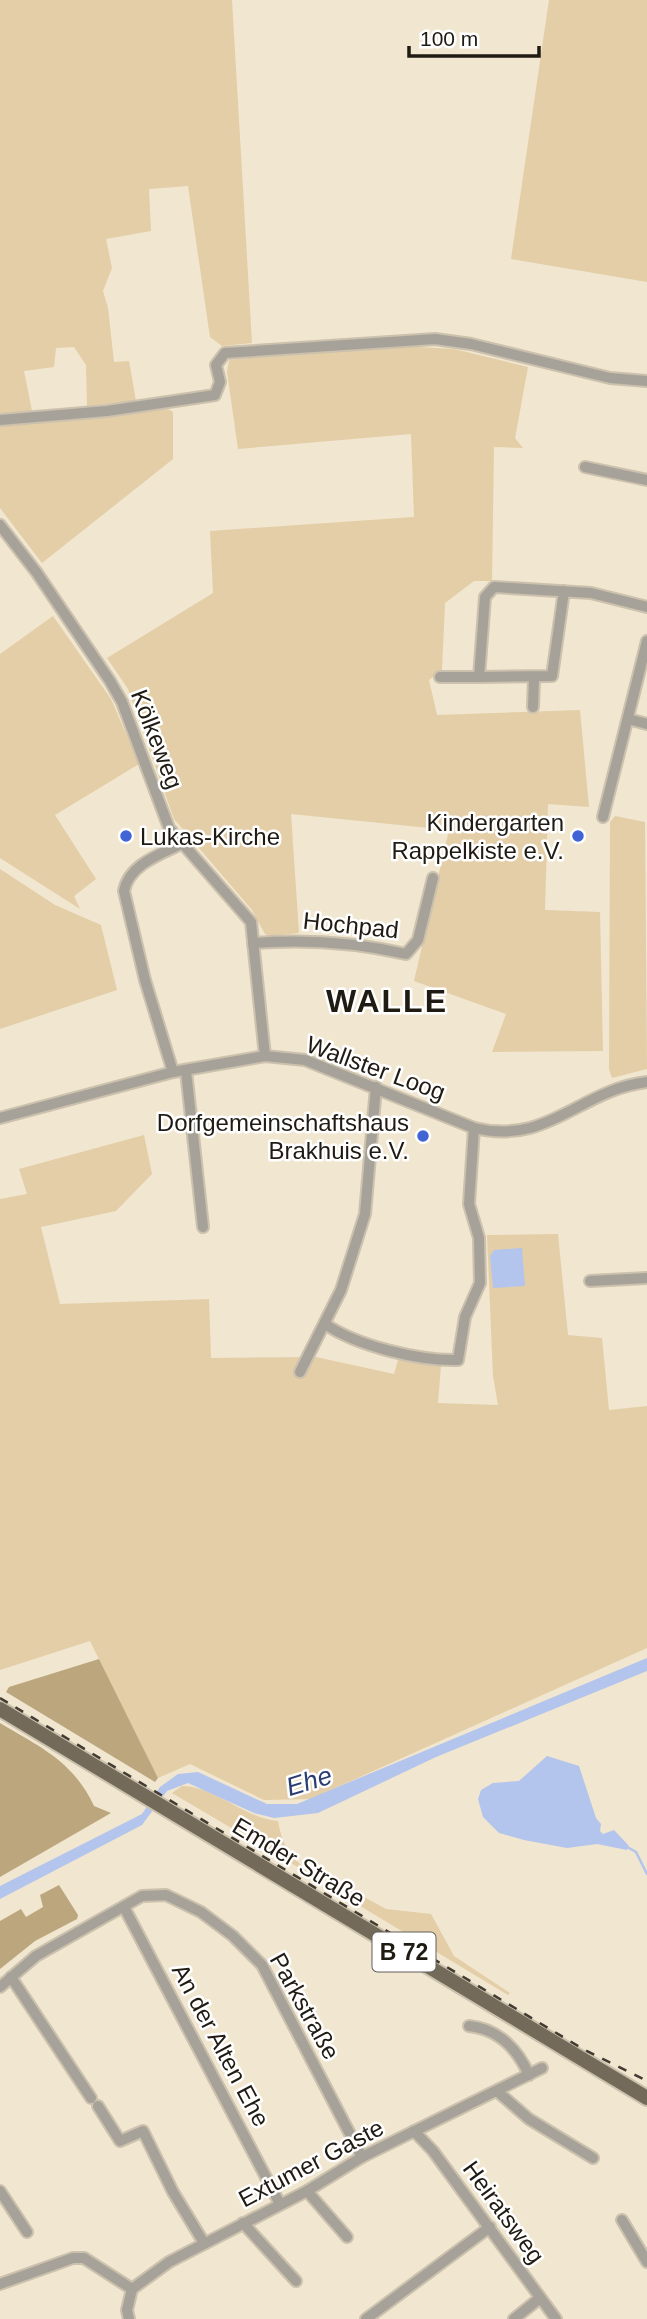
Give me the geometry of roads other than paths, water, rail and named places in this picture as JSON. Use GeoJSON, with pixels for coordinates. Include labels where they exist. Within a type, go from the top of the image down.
{"type":"FeatureCollection","features":[{"type":"Feature","properties":{"kind":"main road","name":"Emder Straße"},"geometry":{"type":"LineString","coordinates":[[0,1709],[647,2098]]}},
{"type":"Feature","properties":{"kind":"street"},"geometry":{"type":"LineString","coordinates":[[0,420],[107,411],[215,394],[220,382],[216,365],[225,353],[403,339],[471,344],[575,370],[647,381]]}},
{"type":"Feature","properties":{"kind":"street"},"geometry":{"type":"LineString","coordinates":[[585,467],[647,480]]}},
{"type":"Feature","properties":{"kind":"street","name":"Kölkeweg"},"geometry":{"type":"LineString","coordinates":[[0,525],[37,573],[122,702],[169,828],[251,922],[265,1056]]}},
{"type":"Feature","properties":{"kind":"street"},"geometry":{"type":"LineString","coordinates":[[479,677],[486,593],[499,586],[591,593],[647,607]]}},
{"type":"Feature","properties":{"kind":"street"},"geometry":{"type":"LineString","coordinates":[[440,677],[550,678],[554,673],[564,591]]}},
{"type":"Feature","properties":{"kind":"street"},"geometry":{"type":"LineString","coordinates":[[603,817],[647,641]]}},
{"type":"Feature","properties":{"kind":"street"},"geometry":{"type":"LineString","coordinates":[[533,706],[534,679]]}},
{"type":"Feature","properties":{"kind":"street"},"geometry":{"type":"LineString","coordinates":[[628,719],[647,724]]}},
{"type":"Feature","properties":{"kind":"street"},"geometry":{"type":"LineString","coordinates":[[173,1072],[145,980],[124,891],[128,876],[145,862],[183,843]]}},
{"type":"Feature","properties":{"kind":"street","name":"Hochpad"},"geometry":{"type":"LineString","coordinates":[[253,943],[304,939],[366,944],[406,954],[418,940],[433,878]]}},
{"type":"Feature","properties":{"kind":"street","name":"Wallster Loog"},"geometry":{"type":"LineString","coordinates":[[0,1118],[173,1072],[186,1072],[265,1056],[304,1060],[474,1128],[495,1133],[535,1129],[600,1096],[647,1082]]}},
{"type":"Feature","properties":{"kind":"street"},"geometry":{"type":"LineString","coordinates":[[186,1072],[203,1227]]}},
{"type":"Feature","properties":{"kind":"street"},"geometry":{"type":"LineString","coordinates":[[300,1372],[341,1290],[365,1214],[376,1087]]}},
{"type":"Feature","properties":{"kind":"street"},"geometry":{"type":"LineString","coordinates":[[325,1324],[351,1339],[381,1346],[393,1353],[458,1360],[465,1317],[480,1283],[479,1238],[469,1204],[474,1128]]}},
{"type":"Feature","properties":{"kind":"street"},"geometry":{"type":"LineString","coordinates":[[590,1281],[647,1278]]}},
{"type":"Feature","properties":{"kind":"street","name":"Parkstraße"},"geometry":{"type":"LineString","coordinates":[[0,1987],[36,1956],[142,1896],[166,1895],[201,1912],[233,1936],[262,1965],[362,2158]]}},
{"type":"Feature","properties":{"kind":"street","name":"An der Alten Ehe"},"geometry":{"type":"LineString","coordinates":[[124,1907],[280,2204]]}},
{"type":"Feature","properties":{"kind":"street"},"geometry":{"type":"LineString","coordinates":[[11,1977],[120,2141],[143,2132],[173,2192],[204,2243]]}},
{"type":"Feature","properties":{"kind":"street"},"geometry":{"type":"LineString","coordinates":[[469,2026],[480,2027],[518,2050],[529,2075]]}},
{"type":"Feature","properties":{"kind":"street","name":"Extumer Gaste"},"geometry":{"type":"LineString","coordinates":[[132,2289],[169,2262],[204,2243],[307,2191],[414,2131],[498,2092],[542,2068]]}},
{"type":"Feature","properties":{"kind":"street"},"geometry":{"type":"LineString","coordinates":[[498,2092],[529,2119],[593,2158]]}},
{"type":"Feature","properties":{"kind":"street","name":"Heiratsweg"},"geometry":{"type":"LineString","coordinates":[[414,2131],[433,2151],[556,2319]]}},
{"type":"Feature","properties":{"kind":"street"},"geometry":{"type":"LineString","coordinates":[[0,2191],[27,2232]]}},
{"type":"Feature","properties":{"kind":"street"},"geometry":{"type":"LineString","coordinates":[[307,2191],[347,2237]]}},
{"type":"Feature","properties":{"kind":"street"},"geometry":{"type":"LineString","coordinates":[[622,2220],[647,2262]]}},
{"type":"Feature","properties":{"kind":"street"},"geometry":{"type":"LineString","coordinates":[[243,2223],[296,2281]]}},
{"type":"Feature","properties":{"kind":"street"},"geometry":{"type":"LineString","coordinates":[[366,2319],[490,2227]]}},
{"type":"Feature","properties":{"kind":"street"},"geometry":{"type":"LineString","coordinates":[[0,2284],[73,2258],[83,2258],[132,2289],[127,2310],[129,2319]]}},
{"type":"Feature","properties":{"kind":"street"},"geometry":{"type":"LineString","coordinates":[[514,2319],[540,2298]]}},
{"type":"Feature","properties":{"kind":"water"},"geometry":{"type":"Polygon","coordinates":[[[522,1248],[525,1286],[493,1288],[490,1256],[494,1250],[522,1248]]]}},
{"type":"Feature","properties":{"kind":"water"},"geometry":{"type":"Polygon","coordinates":[[[647,1658],[647,1671],[436,1757],[318,1813],[274,1818],[254,1813],[188,1783],[167,1791],[142,1825],[0,1899],[0,1886],[142,1814],[160,1787],[178,1774],[198,1772],[267,1804],[297,1804],[647,1658]]]}},
{"type":"Feature","properties":{"kind":"water"},"geometry":{"type":"Polygon","coordinates":[[[547,1756],[579,1766],[596,1818],[601,1824],[600,1831],[603,1834],[614,1830],[629,1846],[627,1850],[597,1844],[567,1848],[524,1840],[499,1833],[483,1817],[478,1799],[481,1790],[493,1783],[519,1781],[547,1756]]]}},
{"type":"Feature","properties":{"kind":"waterway"},"geometry":{"type":"LineString","coordinates":[[629,1848],[636,1852],[647,1874]]}},
{"type":"Feature","properties":{"kind":"railway"},"geometry":{"type":"LineString","coordinates":[[0,1698],[583,2049],[647,2081]]}},
{"type":"Feature","properties":{"kind":"place","name":"Lukas-Kirche"},"geometry":{"type":"Point","coordinates":[126,836]}},
{"type":"Feature","properties":{"kind":"place","name":"Kindergarten Rappelkiste e.V."},"geometry":{"type":"Point","coordinates":[578,836]}},
{"type":"Feature","properties":{"kind":"place","name":"Dorfgemeinschaftshaus Brakhuis e.V."},"geometry":{"type":"Point","coordinates":[423,1136]}},
{"type":"Feature","properties":{"kind":"district","name":"WALLE"},"geometry":{"type":"Point","coordinates":[387,1001]}},
{"type":"Feature","properties":{"kind":"water label","name":"Ehe"},"geometry":{"type":"Point","coordinates":[309,1781]}}]}
